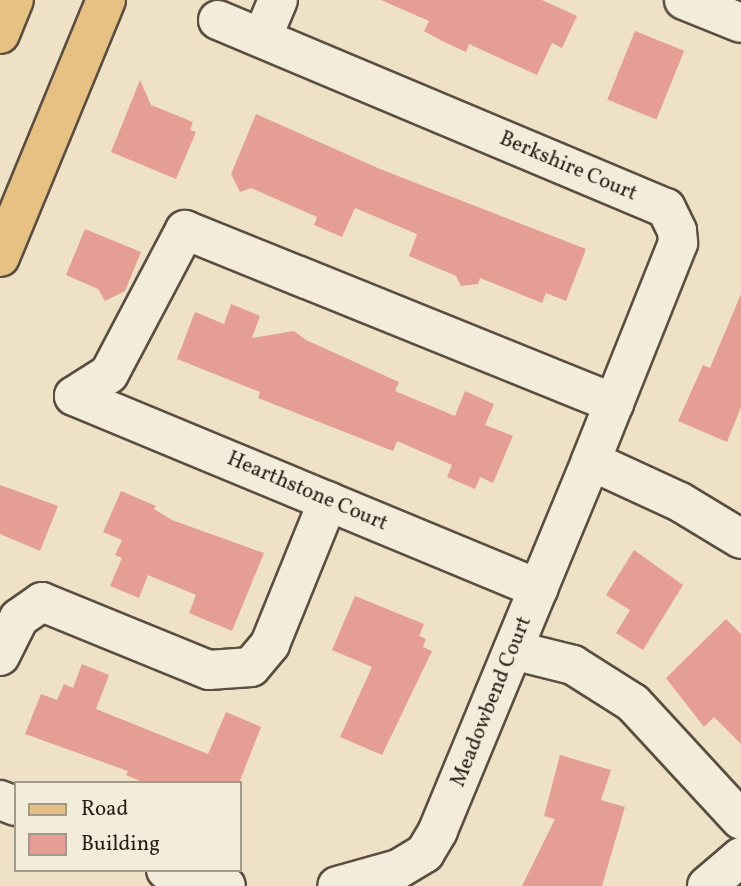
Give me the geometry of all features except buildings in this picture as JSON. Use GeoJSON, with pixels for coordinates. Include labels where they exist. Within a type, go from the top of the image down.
{"type":"FeatureCollection","features":[{"type":"Feature","properties":{"kind":"main road"},"geometry":{"type":"LineString","coordinates":[[0,34],[14,0]]}},
{"type":"Feature","properties":{"kind":"main road"},"geometry":{"type":"LineString","coordinates":[[0,257],[106,0]]}},
{"type":"Feature","properties":{"kind":"street"},"geometry":{"type":"LineString","coordinates":[[262,38],[278,0]]}},
{"type":"Feature","properties":{"kind":"street"},"geometry":{"type":"LineString","coordinates":[[684,0],[741,23]]}},
{"type":"Feature","properties":{"kind":"street","name":"Berkshire Court"},"geometry":{"type":"LineString","coordinates":[[218,20],[666,208],[674,220],[678,243],[591,461]]}},
{"type":"Feature","properties":{"kind":"street","name":"Hearthstone Court"},"geometry":{"type":"LineString","coordinates":[[539,589],[75,396],[109,374],[185,230],[614,403]]}},
{"type":"Feature","properties":{"kind":"street"},"geometry":{"type":"LineString","coordinates":[[591,461],[680,502],[741,539]]}},
{"type":"Feature","properties":{"kind":"street","name":"Meadowbend Court"},"geometry":{"type":"LineString","coordinates":[[337,886],[398,869],[425,853],[438,831],[591,461]]}},
{"type":"Feature","properties":{"kind":"street"},"geometry":{"type":"LineString","coordinates":[[0,656],[19,618],[42,602],[209,670],[251,667],[270,644],[328,501]]}},
{"type":"Feature","properties":{"kind":"street"},"geometry":{"type":"LineString","coordinates":[[513,650],[573,665],[633,703],[741,820]]}},
{"type":"Feature","properties":{"kind":"street"},"geometry":{"type":"LineString","coordinates":[[707,886],[741,857]]}},
{"type":"Feature","properties":{"kind":"street"},"geometry":{"type":"LineString","coordinates":[[171,872],[197,883],[226,886]]}}]}
